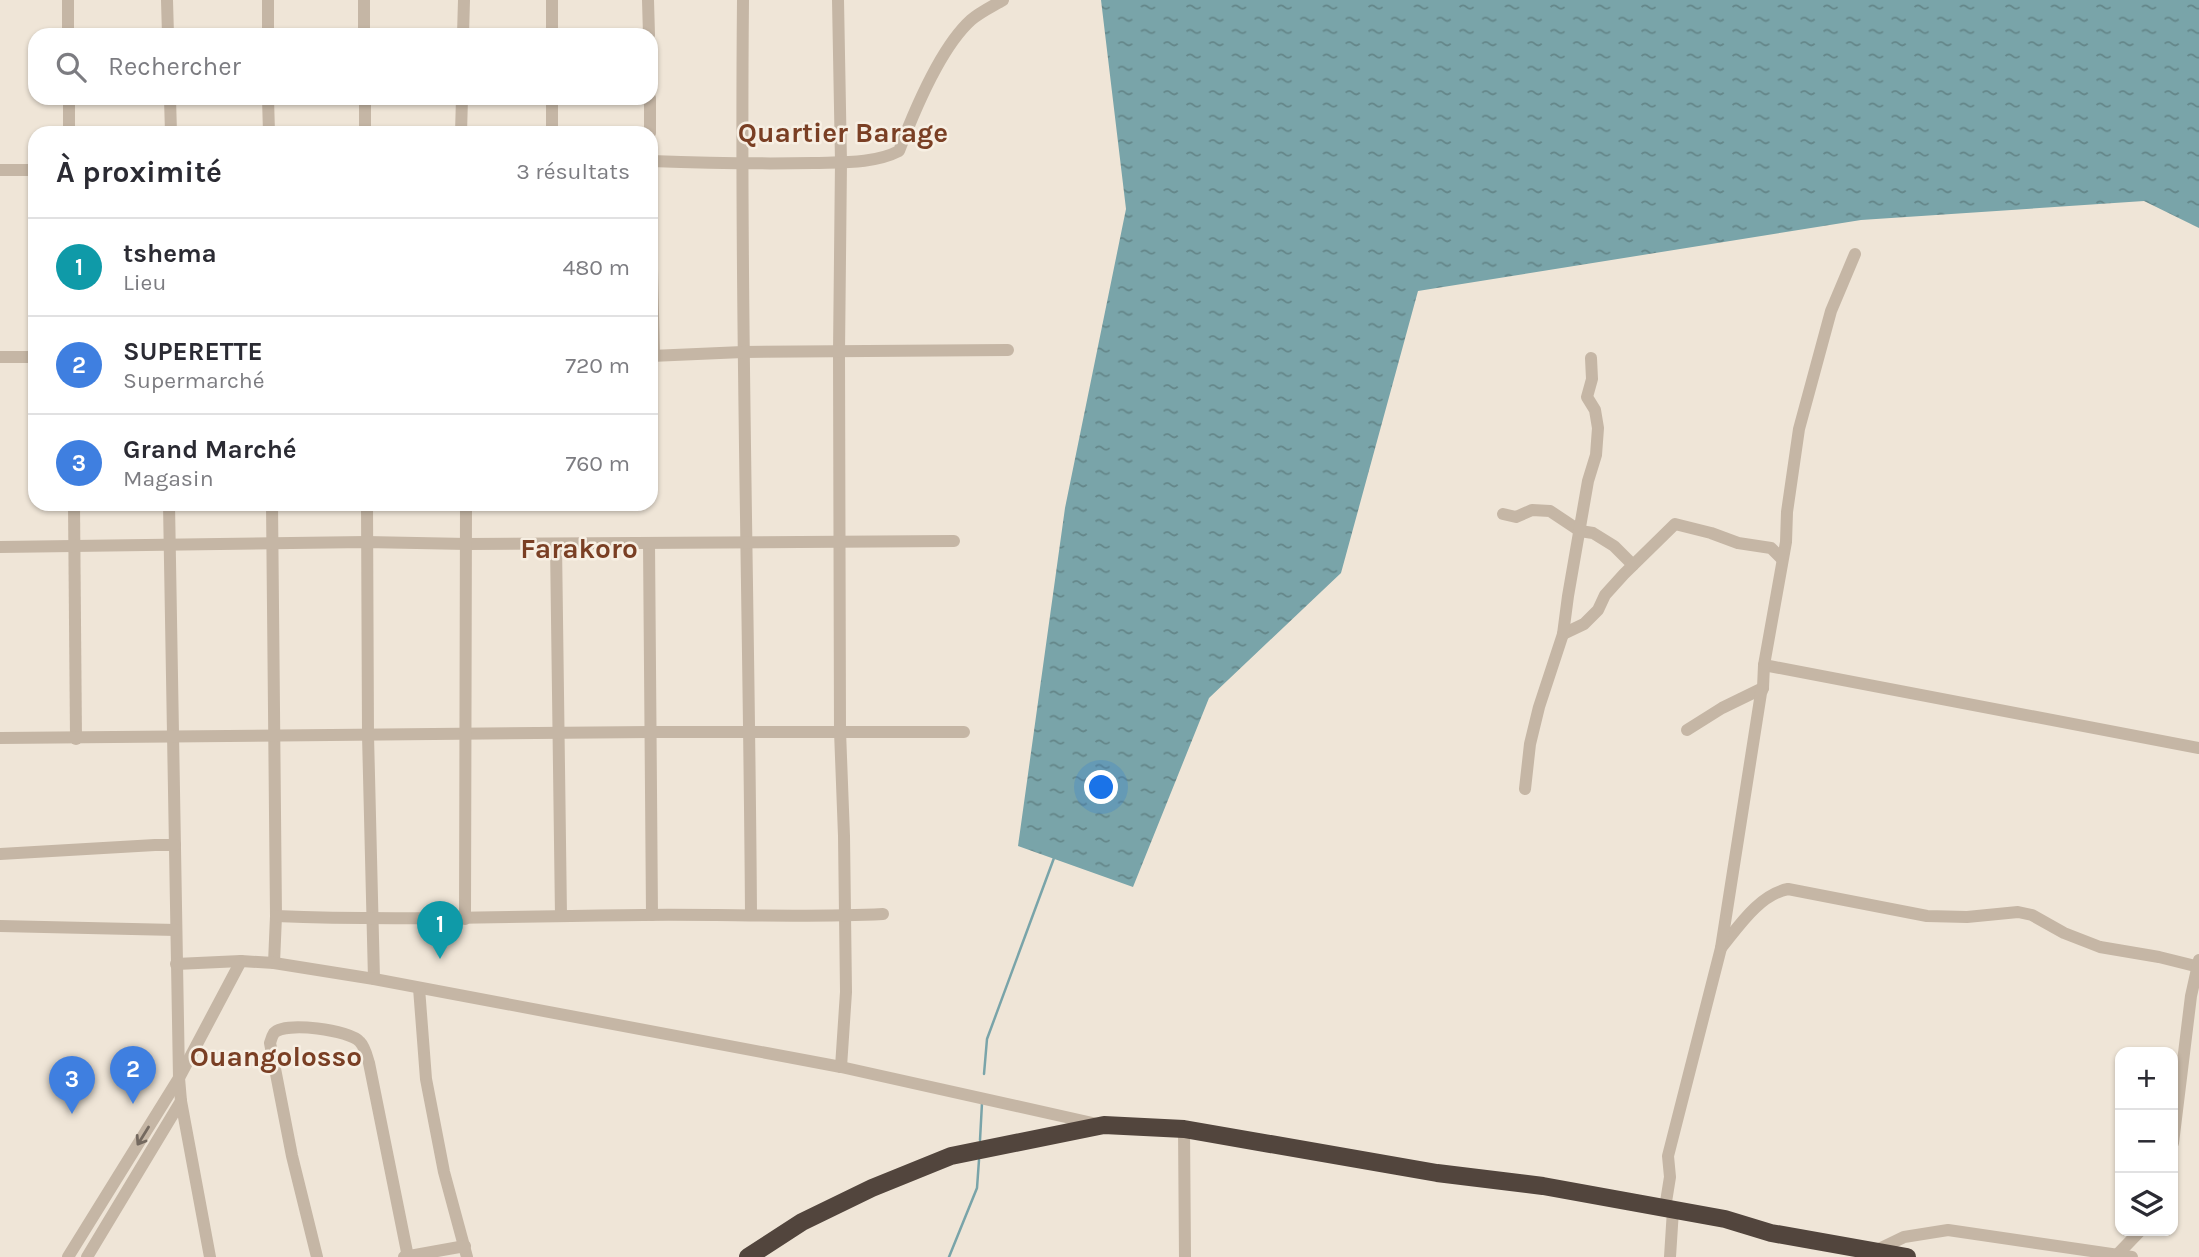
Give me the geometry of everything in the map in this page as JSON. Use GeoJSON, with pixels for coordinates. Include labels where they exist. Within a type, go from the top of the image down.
{"type":"FeatureCollection","features":[{"type":"Feature","properties":{"kind":"highway"},"geometry":{"type":"LineString","coordinates":[[748,1257],[802,1222],[872,1188],[951,1156],[1104,1125],[1184,1129],[1437,1173],[1543,1186],[1725,1219],[1771,1233],[1907,1257]]}},
{"type":"Feature","properties":{"kind":"street"},"geometry":{"type":"LineString","coordinates":[[68,0],[68,28]]}},
{"type":"Feature","properties":{"kind":"street"},"geometry":{"type":"LineString","coordinates":[[167,0],[168,28]]}},
{"type":"Feature","properties":{"kind":"street"},"geometry":{"type":"LineString","coordinates":[[268,0],[268,28]]}},
{"type":"Feature","properties":{"kind":"street"},"geometry":{"type":"LineString","coordinates":[[364,0],[365,28]]}},
{"type":"Feature","properties":{"kind":"street"},"geometry":{"type":"LineString","coordinates":[[463,28],[464,0]]}},
{"type":"Feature","properties":{"kind":"street"},"geometry":{"type":"LineString","coordinates":[[552,0],[552,28]]}},
{"type":"Feature","properties":{"kind":"street"},"geometry":{"type":"LineString","coordinates":[[648,0],[649,28]]}},
{"type":"Feature","properties":{"kind":"street"},"geometry":{"type":"LineString","coordinates":[[743,0],[741,165],[751,914]]}},
{"type":"Feature","properties":{"kind":"street"},"geometry":{"type":"LineString","coordinates":[[838,0],[841,162],[840,732],[846,916],[846,992],[841,1067]]}},
{"type":"Feature","properties":{"kind":"street"},"geometry":{"type":"LineString","coordinates":[[658,161],[741,165],[841,162],[889,156],[898,151],[910,119],[949,46],[972,20],[1003,0]]}},
{"type":"Feature","properties":{"kind":"street"},"geometry":{"type":"LineString","coordinates":[[69,105],[69,126]]}},
{"type":"Feature","properties":{"kind":"street"},"geometry":{"type":"LineString","coordinates":[[170,105],[171,126]]}},
{"type":"Feature","properties":{"kind":"street"},"geometry":{"type":"LineString","coordinates":[[268,105],[269,126]]}},
{"type":"Feature","properties":{"kind":"street"},"geometry":{"type":"LineString","coordinates":[[365,105],[365,126]]}},
{"type":"Feature","properties":{"kind":"street"},"geometry":{"type":"LineString","coordinates":[[461,126],[462,105]]}},
{"type":"Feature","properties":{"kind":"street"},"geometry":{"type":"LineString","coordinates":[[552,105],[552,126]]}},
{"type":"Feature","properties":{"kind":"street"},"geometry":{"type":"LineString","coordinates":[[650,105],[650,126]]}},
{"type":"Feature","properties":{"kind":"street"},"geometry":{"type":"LineString","coordinates":[[0,170],[28,170]]}},
{"type":"Feature","properties":{"kind":"street"},"geometry":{"type":"LineString","coordinates":[[1670,1257],[1668,1156],[1721,948],[1763,688],[1798,429],[1831,311],[1855,254]]}},
{"type":"Feature","properties":{"kind":"street"},"geometry":{"type":"LineString","coordinates":[[658,356],[743,352],[1007,350]]}},
{"type":"Feature","properties":{"kind":"street"},"geometry":{"type":"LineString","coordinates":[[0,357],[28,357]]}},
{"type":"Feature","properties":{"kind":"street"},"geometry":{"type":"LineString","coordinates":[[1525,789],[1530,744],[1539,707],[1563,634],[1597,441],[1595,410],[1587,397],[1592,379],[1591,358]]}},
{"type":"Feature","properties":{"kind":"street"},"geometry":{"type":"LineString","coordinates":[[1503,514],[1516,517],[1532,510],[1550,511],[1580,531],[1593,533],[1614,546],[1633,565]]}},
{"type":"Feature","properties":{"kind":"street"},"geometry":{"type":"LineString","coordinates":[[74,511],[76,738]]}},
{"type":"Feature","properties":{"kind":"street"},"geometry":{"type":"LineString","coordinates":[[169,511],[179,1078],[211,1257]]}},
{"type":"Feature","properties":{"kind":"street"},"geometry":{"type":"LineString","coordinates":[[272,511],[276,916],[274,963]]}},
{"type":"Feature","properties":{"kind":"street"},"geometry":{"type":"LineString","coordinates":[[367,511],[368,735],[374,979]]}},
{"type":"Feature","properties":{"kind":"street"},"geometry":{"type":"LineString","coordinates":[[465,919],[466,511]]}},
{"type":"Feature","properties":{"kind":"street"},"geometry":{"type":"LineString","coordinates":[[1563,634],[1584,624],[1598,610],[1605,595],[1675,524],[1738,543],[1771,548],[1782,559]]}},
{"type":"Feature","properties":{"kind":"street"},"geometry":{"type":"LineString","coordinates":[[0,547],[366,542],[556,544],[954,541]]}},
{"type":"Feature","properties":{"kind":"street"},"geometry":{"type":"LineString","coordinates":[[649,543],[652,915]]}},
{"type":"Feature","properties":{"kind":"street"},"geometry":{"type":"LineString","coordinates":[[556,544],[561,916]]}},
{"type":"Feature","properties":{"kind":"street"},"geometry":{"type":"LineString","coordinates":[[1764,665],[2199,748]]}},
{"type":"Feature","properties":{"kind":"street"},"geometry":{"type":"LineString","coordinates":[[1687,730],[1722,708],[1763,688]]}},
{"type":"Feature","properties":{"kind":"street"},"geometry":{"type":"LineString","coordinates":[[0,738],[964,732]]}},
{"type":"Feature","properties":{"kind":"street"},"geometry":{"type":"LineString","coordinates":[[0,854],[175,845]]}},
{"type":"Feature","properties":{"kind":"street"},"geometry":{"type":"LineString","coordinates":[[1721,948],[1752,912],[1777,892],[1788,890],[1927,916],[1967,917],[2018,912],[2032,915],[2064,933],[2100,947],[2198,965],[2178,1110]]}},
{"type":"Feature","properties":{"kind":"street"},"geometry":{"type":"LineString","coordinates":[[276,916],[374,920],[883,914]]}},
{"type":"Feature","properties":{"kind":"street"},"geometry":{"type":"LineString","coordinates":[[0,926],[176,930]]}},
{"type":"Feature","properties":{"kind":"street"},"geometry":{"type":"LineString","coordinates":[[176,964],[241,961],[274,963],[374,979],[841,1067],[1104,1125]]}},
{"type":"Feature","properties":{"kind":"street"},"geometry":{"type":"LineString","coordinates":[[68,1257],[179,1078],[241,961]]}},
{"type":"Feature","properties":{"kind":"street"},"geometry":{"type":"LineString","coordinates":[[317,1257],[292,1156],[270,1043],[274,1033],[282,1028],[318,1028],[346,1034],[360,1042],[369,1063],[407,1257],[466,1251],[444,1172],[426,1079],[419,988]]}},
{"type":"Feature","properties":{"kind":"street"},"geometry":{"type":"LineString","coordinates":[[87,1257],[181,1101]]}},
{"type":"Feature","properties":{"kind":"street"},"geometry":{"type":"LineString","coordinates":[[1184,1129],[1185,1257]]}},
{"type":"Feature","properties":{"kind":"street"},"geometry":{"type":"LineString","coordinates":[[1873,1252],[1904,1237],[1948,1230],[2132,1257]]}},
{"type":"Feature","properties":{"kind":"street"},"geometry":{"type":"LineString","coordinates":[[2117,1255],[2135,1236]]}},
{"type":"Feature","properties":{"kind":"water"},"geometry":{"type":"Polygon","coordinates":[[[1101,0],[2199,0],[2199,228],[2144,201],[1861,220],[1418,291],[1341,573],[1209,698],[1133,887],[1018,846],[1065,508],[1126,209],[1101,0]]]}},
{"type":"Feature","properties":{"kind":"waterway"},"geometry":{"type":"LineString","coordinates":[[984,1074],[987,1039],[1054,858]]}},
{"type":"Feature","properties":{"kind":"waterway"},"geometry":{"type":"LineString","coordinates":[[980,1140],[982,1103]]}},
{"type":"Feature","properties":{"kind":"waterway"},"geometry":{"type":"LineString","coordinates":[[949,1257],[977,1188],[979,1160]]}},
{"type":"Feature","properties":{"kind":"place","name":"tshema"},"geometry":{"type":"Point","coordinates":[440,959]}},
{"type":"Feature","properties":{"kind":"place","name":"SUPERETTE"},"geometry":{"type":"Point","coordinates":[133,1104]}},
{"type":"Feature","properties":{"kind":"place","name":"Grand Marché"},"geometry":{"type":"Point","coordinates":[72,1114]}},
{"type":"Feature","properties":{"kind":"district","name":"Quartier Barage"},"geometry":{"type":"Point","coordinates":[843,132]}},
{"type":"Feature","properties":{"kind":"district","name":"Farakoro"},"geometry":{"type":"Point","coordinates":[579,548]}},
{"type":"Feature","properties":{"kind":"district","name":"Ouangolosso"},"geometry":{"type":"Point","coordinates":[276,1056]}}]}
